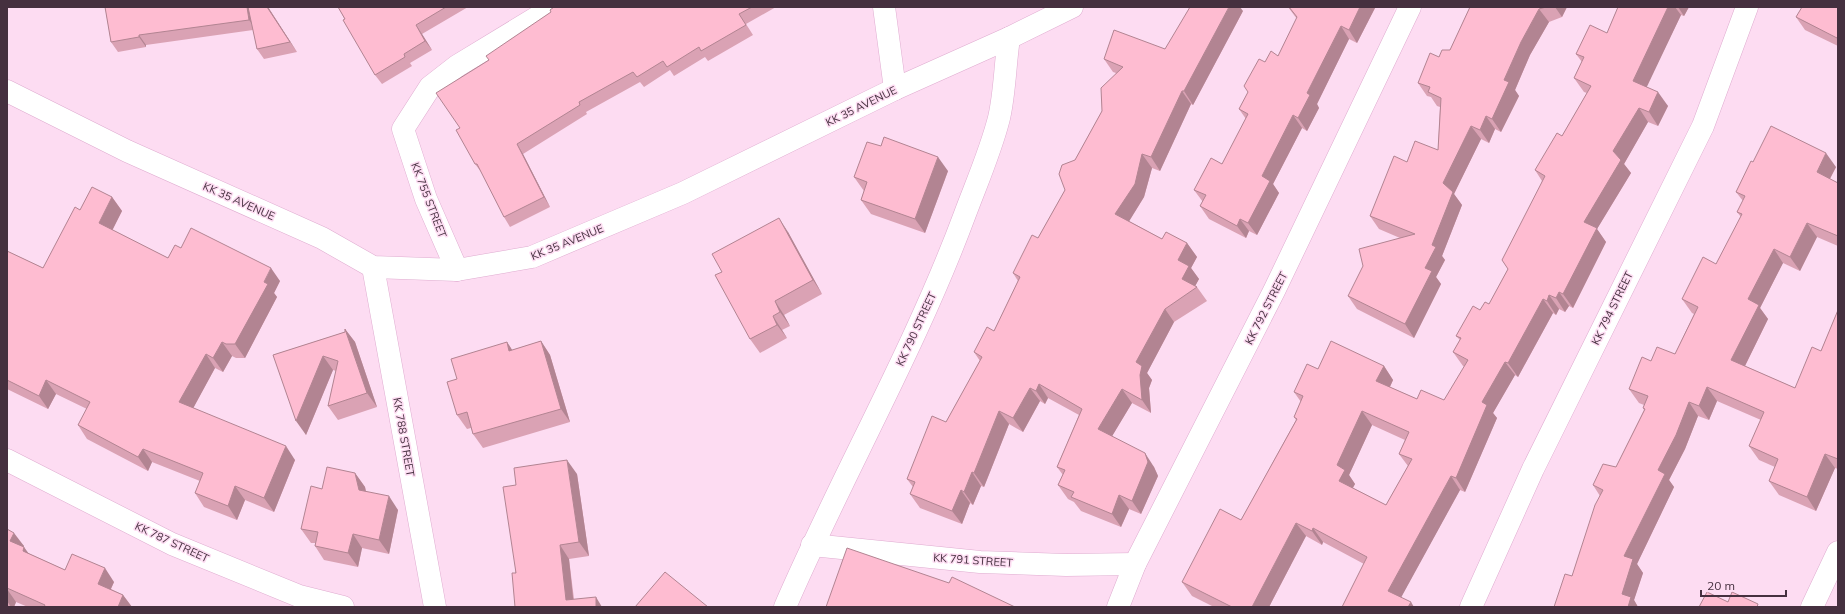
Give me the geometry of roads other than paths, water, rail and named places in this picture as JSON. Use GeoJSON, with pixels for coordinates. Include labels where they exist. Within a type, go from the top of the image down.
{"type":"FeatureCollection","features":[{"type":"Feature","properties":{"kind":"street","name":"KK 755 STREET"},"geometry":{"type":"LineString","coordinates":[[457,270],[426,199],[403,129],[430,88],[457,66],[554,7]]}},
{"type":"Feature","properties":{"kind":"street"},"geometry":{"type":"LineString","coordinates":[[884,7],[895,88]]}},
{"type":"Feature","properties":{"kind":"street","name":"KK 35 AVENUE"},"geometry":{"type":"LineString","coordinates":[[7,91],[127,151],[322,238],[373,267],[457,270],[532,257],[683,193],[895,88],[1009,38],[1072,7]]}},
{"type":"Feature","properties":{"kind":"street","name":"KK 792 STREET"},"geometry":{"type":"LineString","coordinates":[[1118,607],[1135,564],[1274,291],[1410,7]]}},
{"type":"Feature","properties":{"kind":"street","name":"KK 794 STREET"},"geometry":{"type":"LineString","coordinates":[[1471,607],[1533,469],[1703,126],[1747,7]]}},
{"type":"Feature","properties":{"kind":"street","name":"KK 790 STREET"},"geometry":{"type":"LineString","coordinates":[[785,607],[812,545],[881,404],[947,263],[983,167],[999,117],[1009,38]]}},
{"type":"Feature","properties":{"kind":"street","name":"KK 788 STREET"},"geometry":{"type":"LineString","coordinates":[[373,267],[435,607]]}},
{"type":"Feature","properties":{"kind":"street","name":"KK 787 STREET"},"geometry":{"type":"LineString","coordinates":[[7,460],[172,544],[299,596],[343,607]]}},
{"type":"Feature","properties":{"kind":"street","name":"KK 791 STREET"},"geometry":{"type":"LineString","coordinates":[[812,545],[980,562],[1135,564]]}},
{"type":"Feature","properties":{"kind":"street"},"geometry":{"type":"LineString","coordinates":[[1812,607],[1838,552]]}}]}
